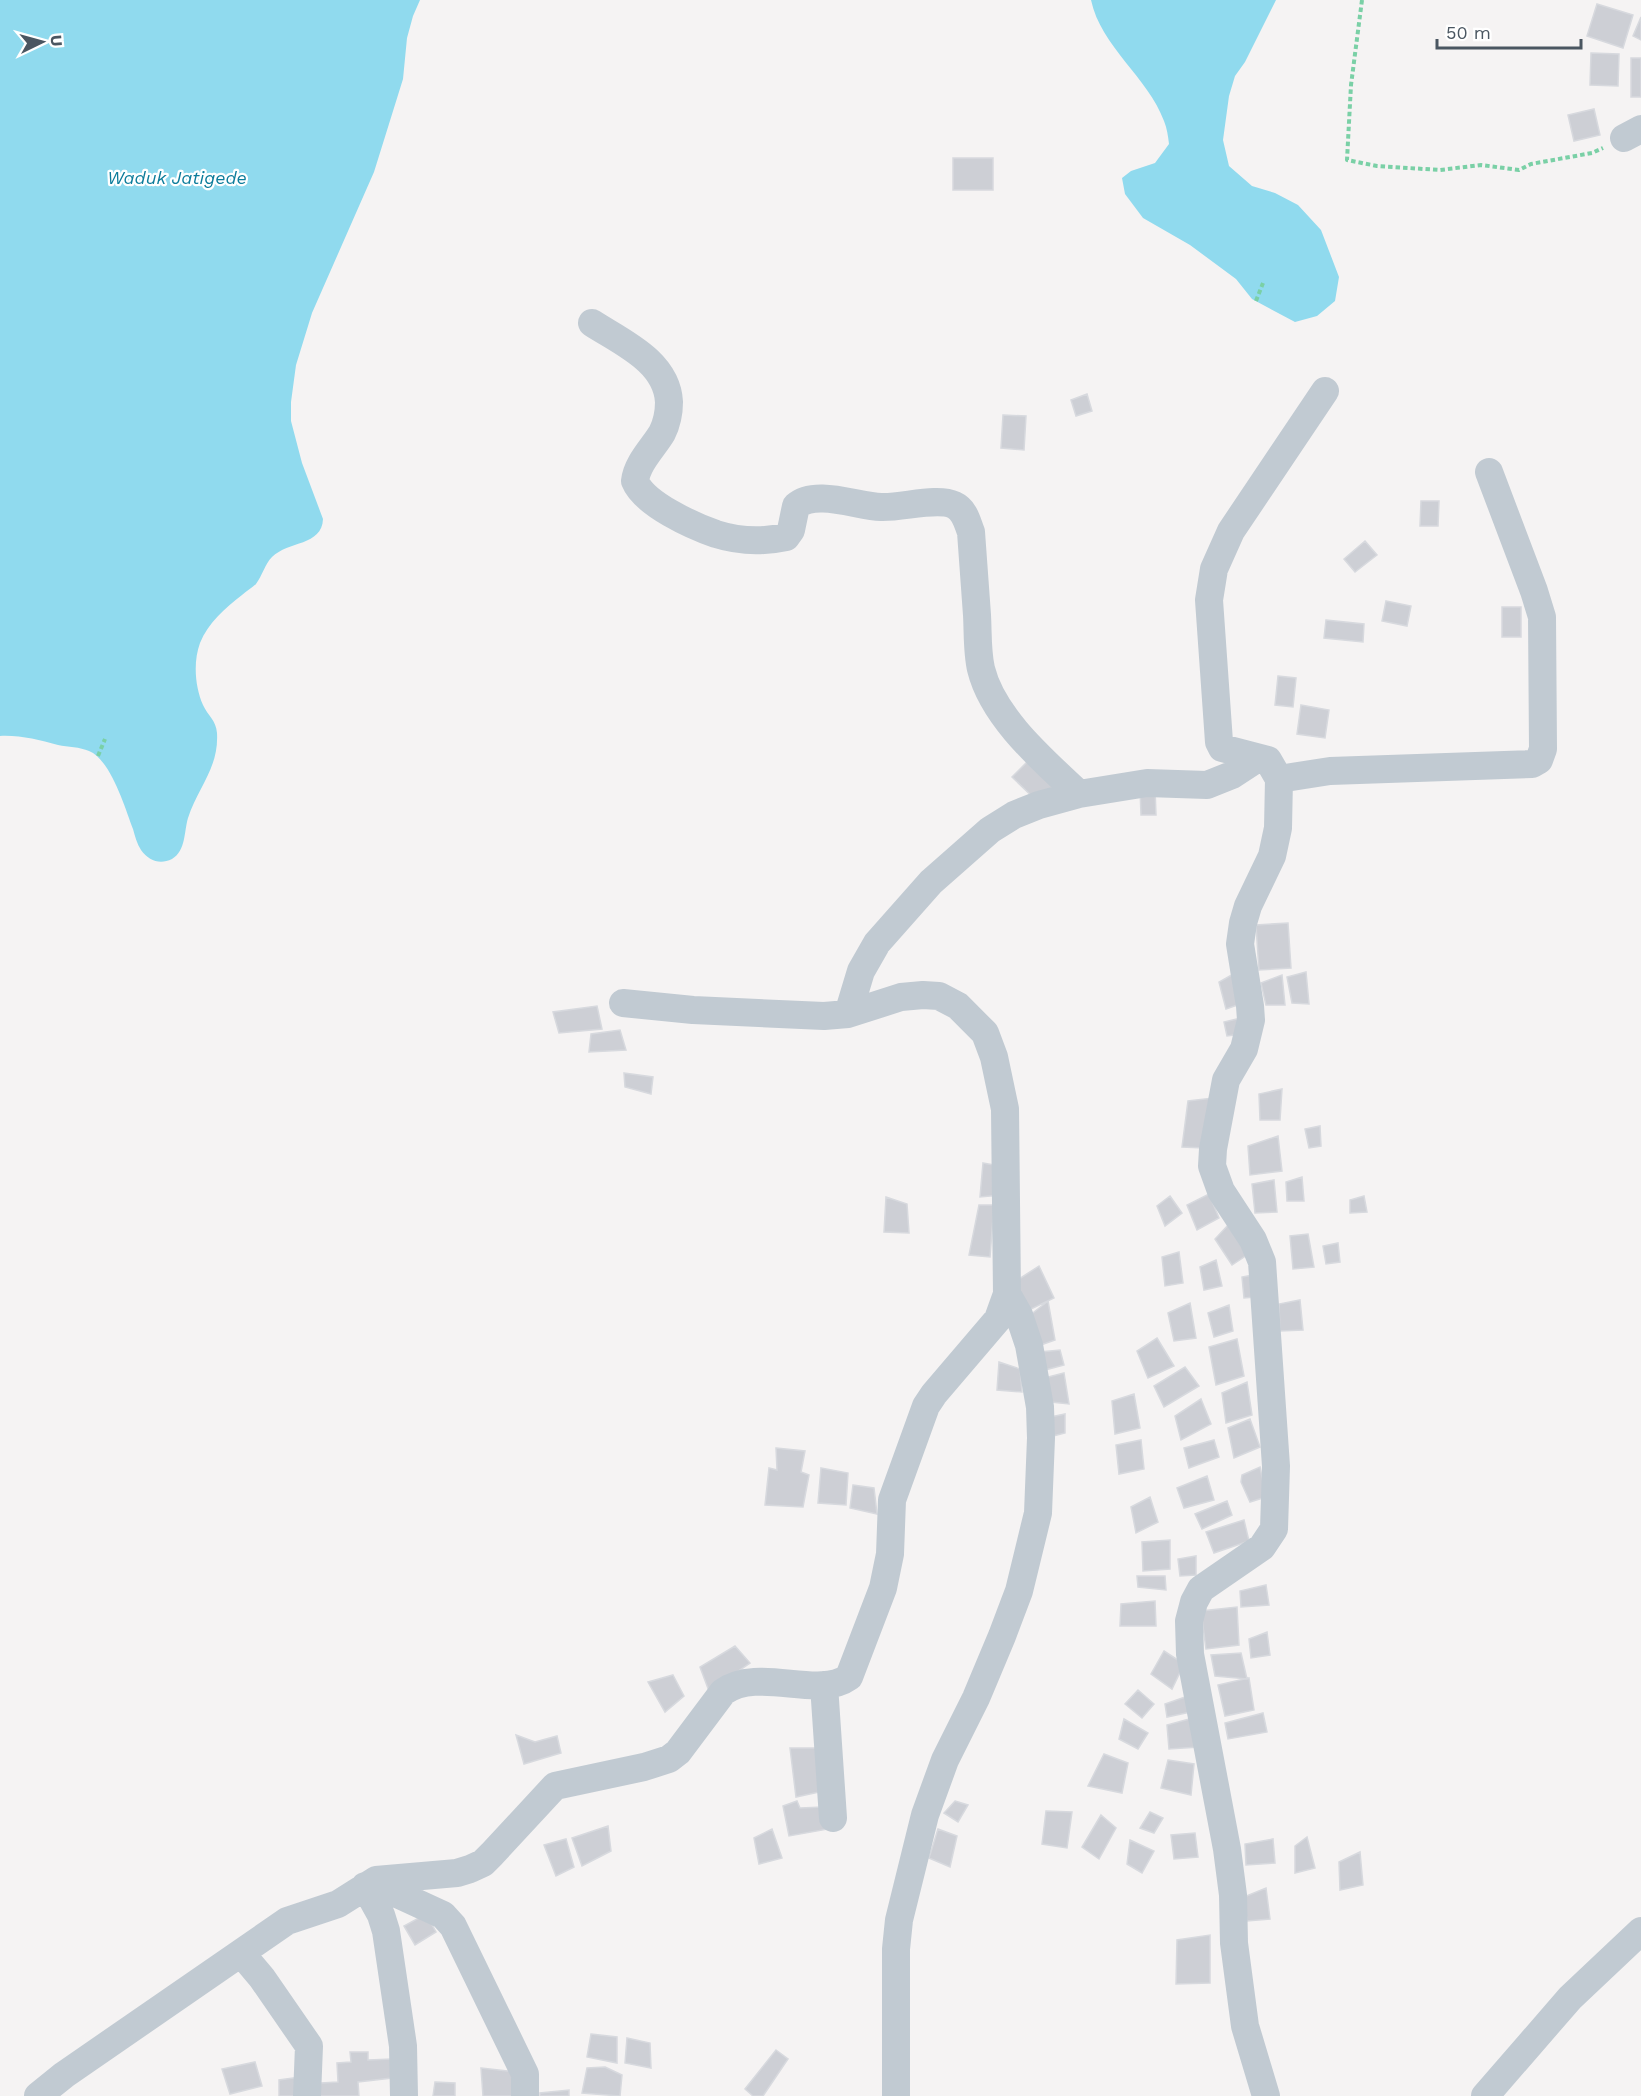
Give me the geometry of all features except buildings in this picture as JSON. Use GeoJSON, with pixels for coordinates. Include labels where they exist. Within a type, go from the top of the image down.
{"type":"FeatureCollection","features":[{"type":"Feature","properties":{"kind":"street"},"geometry":{"type":"LineString","coordinates":[[592,323],[651,362],[659,371],[664,382],[668,397],[668,419],[638,470],[635,481],[642,493],[650,500],[680,518],[716,534],[760,540],[786,537],[791,530],[796,506],[809,499],[881,507],[945,502],[960,509],[971,532],[978,645],[981,670],[987,685],[1001,710],[1022,738],[1079,794]]}},
{"type":"Feature","properties":{"kind":"street"},"geometry":{"type":"LineString","coordinates":[[1266,2096],[1244,2016],[1234,1943],[1233,1895],[1227,1849],[1190,1654],[1189,1621],[1194,1602],[1201,1589],[1262,1547],[1274,1529],[1276,1466],[1262,1262],[1253,1240],[1221,1191],[1212,1167],[1213,1149],[1226,1080],[1244,1048],[1251,1020],[1240,944],[1248,906],[1272,856],[1278,828],[1279,778],[1268,760],[1222,748],[1219,742],[1211,634],[1210,585],[1221,549],[1231,531],[1325,391]]}},
{"type":"Feature","properties":{"kind":"street"},"geometry":{"type":"LineString","coordinates":[[1279,778],[1330,771],[1532,765],[1539,760],[1543,749],[1542,617],[1489,472]]}},
{"type":"Feature","properties":{"kind":"street"},"geometry":{"type":"LineString","coordinates":[[848,1014],[861,971],[877,943],[908,907],[960,855],[990,830],[1014,815],[1039,805],[1079,794],[1148,783],[1207,785],[1232,775],[1258,758]]}},
{"type":"Feature","properties":{"kind":"street"},"geometry":{"type":"LineString","coordinates":[[38,2096],[64,2075],[287,1921],[338,1904],[370,1883],[457,1873],[470,1869],[483,1863],[555,1786],[644,1767],[669,1759],[678,1752],[723,1692],[731,1686],[746,1682],[824,1685],[837,1683],[849,1677],[883,1588],[890,1554],[892,1500],[926,1406],[933,1394],[998,1319],[1007,1294],[1005,1108],[994,1057],[985,1033],[958,1006],[939,996],[901,997],[848,1014],[824,1016],[623,1004]]}},
{"type":"Feature","properties":{"kind":"street"},"geometry":{"type":"LineString","coordinates":[[896,2096],[898,1920],[925,1815],[945,1760],[976,1698],[1019,1591],[1038,1514],[1040,1407],[1026,1337],[1019,1315],[1007,1294]]}},
{"type":"Feature","properties":{"kind":"street"},"geometry":{"type":"LineString","coordinates":[[824,1685],[832,1818]]}},
{"type":"Feature","properties":{"kind":"street"},"geometry":{"type":"LineString","coordinates":[[370,1883],[386,1931],[403,2046],[404,2096]]}},
{"type":"Feature","properties":{"kind":"street"},"geometry":{"type":"LineString","coordinates":[[370,1883],[443,1915],[453,1926],[525,2074],[525,2096]]}},
{"type":"Feature","properties":{"kind":"street"},"geometry":{"type":"LineString","coordinates":[[1485,2096],[1570,1998],[1641,1931]]}},
{"type":"Feature","properties":{"kind":"street"},"geometry":{"type":"LineString","coordinates":[[241,1953],[262,1978],[309,2046],[307,2096]]}},
{"type":"Feature","properties":{"kind":"path"},"geometry":{"type":"LineString","coordinates":[[1362,0],[1351,85],[1347,160],[1377,166],[1440,170],[1481,165],[1519,170],[1531,164],[1592,153],[1632,134]]}},
{"type":"Feature","properties":{"kind":"path"},"geometry":{"type":"LineString","coordinates":[[1256,301],[1263,283]]}},
{"type":"Feature","properties":{"kind":"path"},"geometry":{"type":"LineString","coordinates":[[98,756],[105,739]]}},
{"type":"Feature","properties":{"kind":"water","name":"Waduk Jatigede"},"geometry":{"type":"Polygon","coordinates":[[[0,0],[420,0],[407,38],[403,79],[374,172],[312,313],[296,365],[291,421],[302,463],[323,519],[321,528],[311,539],[287,548],[272,557],[256,584],[223,611],[203,636],[196,658],[197,682],[200,698],[217,733],[215,757],[192,807],[180,851],[172,859],[163,862],[151,859],[141,850],[116,786],[97,756],[82,749],[22,737],[0,736],[0,0]]]}},
{"type":"Feature","properties":{"kind":"water"},"geometry":{"type":"Polygon","coordinates":[[[1091,0],[1276,0],[1245,62],[1235,76],[1229,96],[1223,140],[1229,166],[1252,186],[1275,193],[1298,205],[1321,230],[1339,277],[1335,301],[1317,316],[1295,322],[1252,299],[1236,279],[1190,245],[1143,218],[1125,194],[1122,178],[1131,171],[1155,163],[1169,144],[1168,135],[1157,105],[1104,33],[1091,0]]]}}]}
